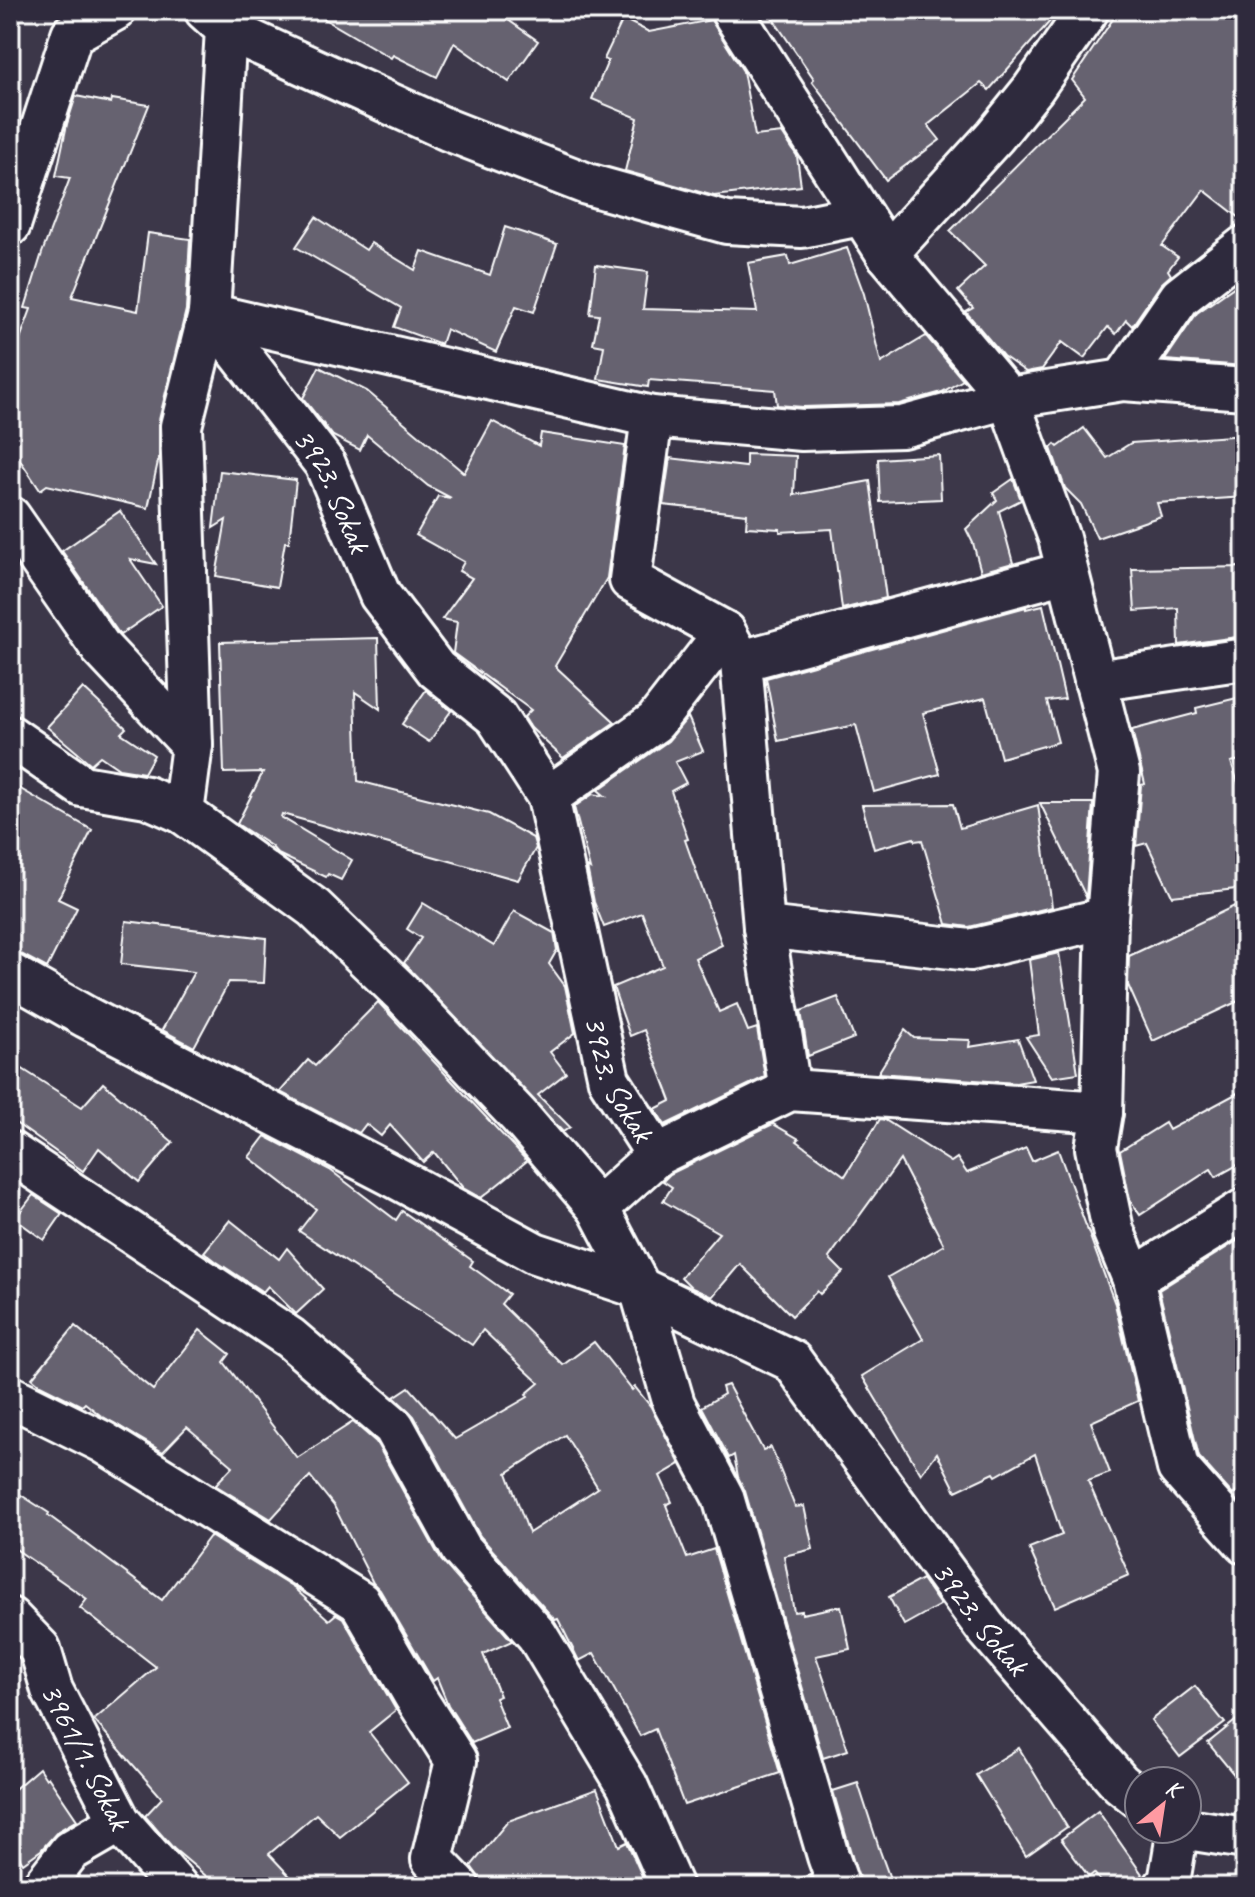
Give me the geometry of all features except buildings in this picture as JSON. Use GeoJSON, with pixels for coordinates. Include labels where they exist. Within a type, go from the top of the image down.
{"type":"FeatureCollection","features":[{"type":"Feature","properties":{"kind":"street"},"geometry":{"type":"LineString","coordinates":[[10,225],[72,34],[115,10]]}},
{"type":"Feature","properties":{"kind":"street"},"geometry":{"type":"LineString","coordinates":[[731,10],[887,254],[1008,398],[1059,538],[1119,773],[1107,918],[1102,1112],[1096,1148],[1113,1230],[1133,1279],[1178,1468],[1245,1543]]}},
{"type":"Feature","properties":{"kind":"street"},"geometry":{"type":"LineString","coordinates":[[887,254],[995,136],[1033,89],[1088,10]]}},
{"type":"Feature","properties":{"kind":"street"},"geometry":{"type":"LineString","coordinates":[[183,813],[192,745],[181,426],[209,314],[216,20],[448,130],[587,184],[727,223],[802,227],[861,215]]}},
{"type":"Feature","properties":{"kind":"street"},"geometry":{"type":"LineString","coordinates":[[1123,380],[1180,297],[1245,246]]}},
{"type":"Feature","properties":{"kind":"street"},"geometry":{"type":"LineString","coordinates":[[209,314],[652,417],[802,430],[902,427],[1008,398],[1123,380],[1245,389]]}},
{"type":"Feature","properties":{"kind":"street","name":"3923. Sokak"},"geometry":{"type":"LineString","coordinates":[[209,314],[325,464],[380,595],[436,669],[496,717],[548,797],[609,1080],[657,1155],[598,1208]]}},
{"type":"Feature","properties":{"kind":"street"},"geometry":{"type":"LineString","coordinates":[[652,417],[630,580],[733,646]]}},
{"type":"Feature","properties":{"kind":"street"},"geometry":{"type":"LineString","coordinates":[[10,517],[101,648],[192,745]]}},
{"type":"Feature","properties":{"kind":"street"},"geometry":{"type":"LineString","coordinates":[[548,797],[655,722],[733,646],[1067,572]]}},
{"type":"Feature","properties":{"kind":"street"},"geometry":{"type":"LineString","coordinates":[[733,646],[764,927],[790,1090]]}},
{"type":"Feature","properties":{"kind":"street"},"geometry":{"type":"LineString","coordinates":[[1095,681],[1245,659]]}},
{"type":"Feature","properties":{"kind":"street"},"geometry":{"type":"LineString","coordinates":[[10,736],[82,786],[147,797],[183,813],[314,908],[401,992],[476,1071],[598,1208],[640,1288],[674,1404],[723,1497],[839,1887]]}},
{"type":"Feature","properties":{"kind":"street"},"geometry":{"type":"LineString","coordinates":[[764,927],[970,950],[1107,918]]}},
{"type":"Feature","properties":{"kind":"street","name":"3923. Sokak"},"geometry":{"type":"LineString","coordinates":[[10,974],[535,1253],[640,1288],[792,1361],[985,1627],[1123,1785]]}},
{"type":"Feature","properties":{"kind":"street"},"geometry":{"type":"LineString","coordinates":[[657,1155],[790,1090],[1102,1112]]}},
{"type":"Feature","properties":{"kind":"street"},"geometry":{"type":"LineString","coordinates":[[10,1152],[290,1338],[394,1427],[461,1549],[537,1635],[627,1785],[672,1887]]}},
{"type":"Feature","properties":{"kind":"street"},"geometry":{"type":"LineString","coordinates":[[1133,1279],[1245,1209]]}},
{"type":"Feature","properties":{"kind":"street"},"geometry":{"type":"LineString","coordinates":[[10,1396],[103,1442],[360,1602],[456,1761],[432,1859],[459,1887]]}},
{"type":"Feature","properties":{"kind":"street","name":"3961/1. Sokak"},"geometry":{"type":"LineString","coordinates":[[10,1618],[25,1655],[52,1690],[120,1822],[177,1887]]}},
{"type":"Feature","properties":{"kind":"street"},"geometry":{"type":"LineString","coordinates":[[42,1887],[70,1851],[120,1822]]}},
{"type":"Feature","properties":{"kind":"street"},"geometry":{"type":"LineString","coordinates":[[1203,1831],[1245,1838]]}},
{"type":"Feature","properties":{"kind":"street"},"geometry":{"type":"LineString","coordinates":[[1164,1887],[1169,1882],[1175,1845]]}}]}
